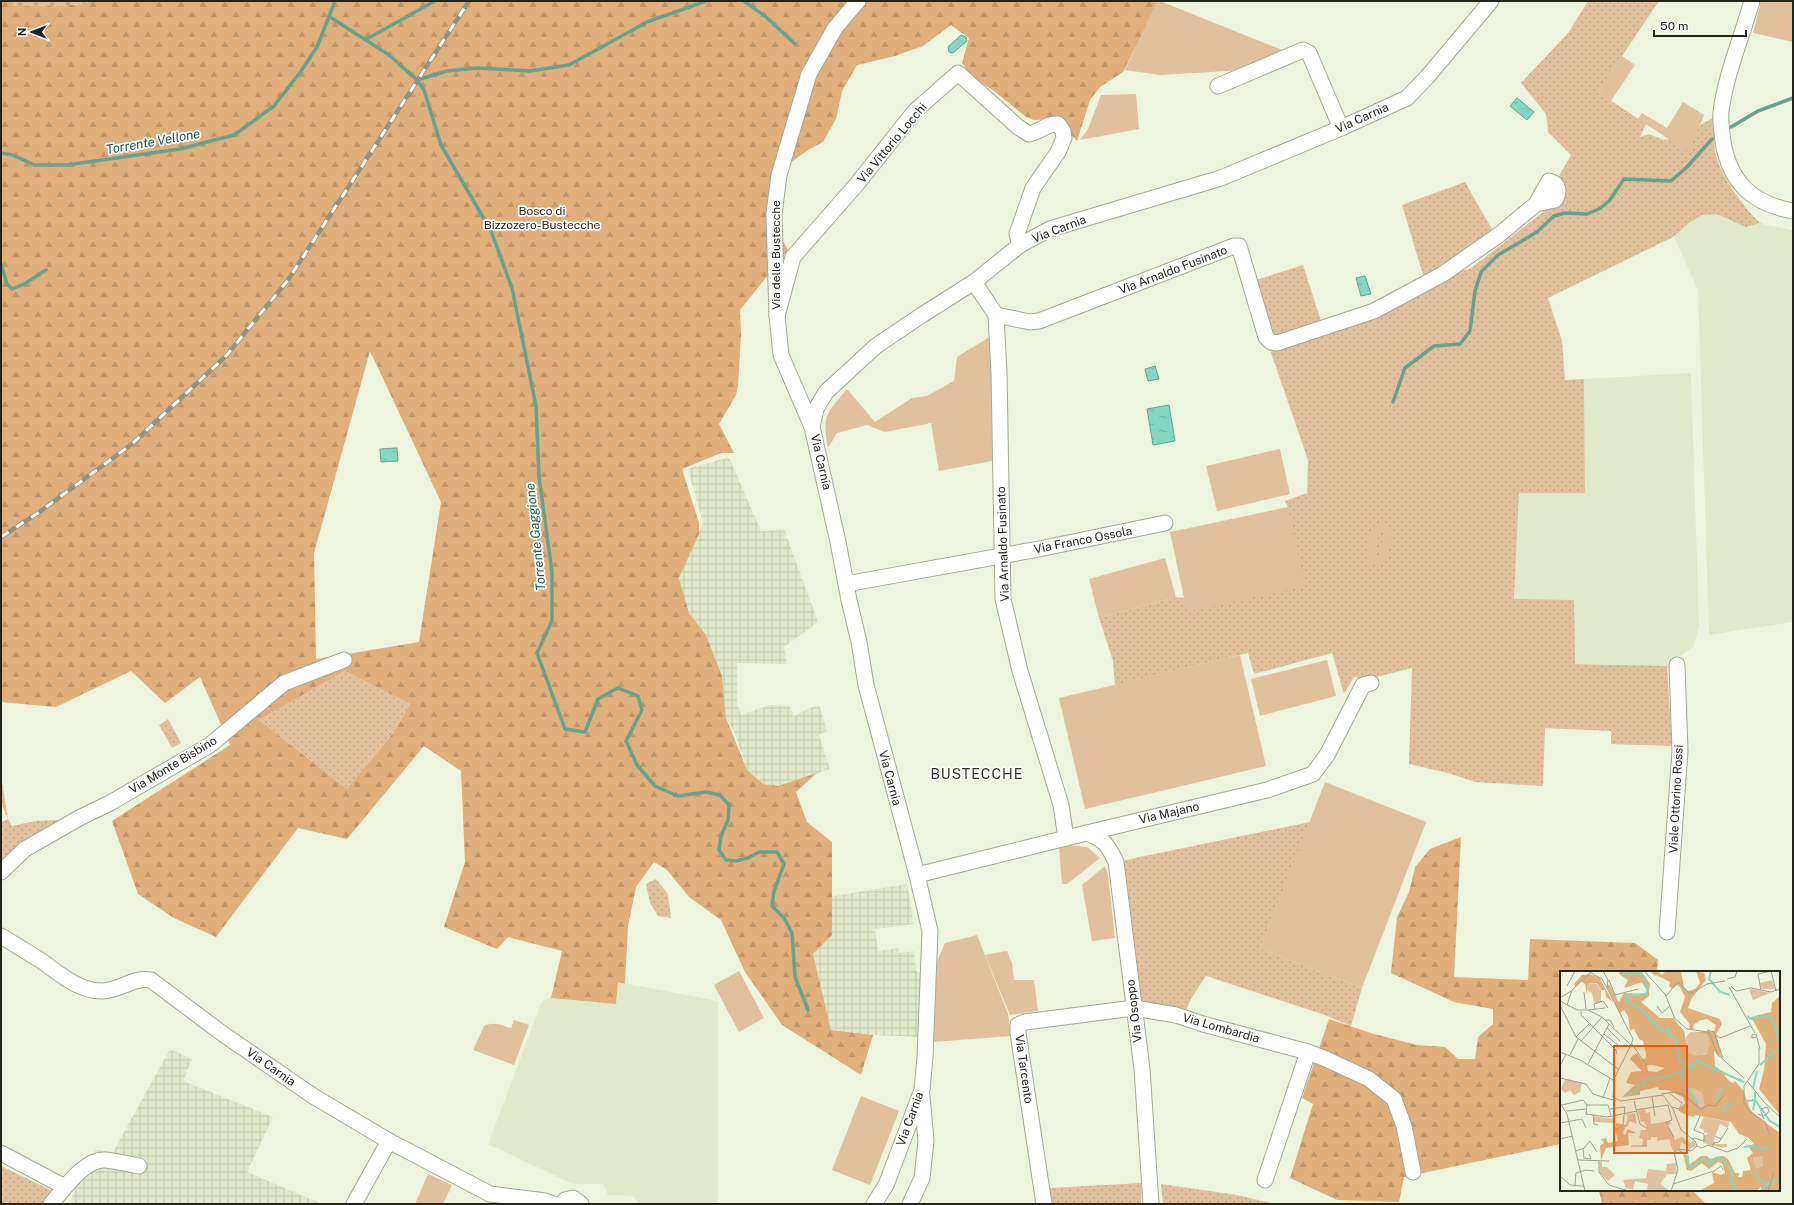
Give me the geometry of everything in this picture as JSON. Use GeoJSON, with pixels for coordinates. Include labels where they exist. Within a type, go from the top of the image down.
{"type":"FeatureCollection","features":[{"type":"Feature","properties":{"kind":"street","name":"Via delle Bustecche"},"geometry":{"type":"LineString","coordinates":[[812,426],[781,355],[777,316],[774,214],[779,175],[809,74],[835,28],[858,1]]}},
{"type":"Feature","properties":{"kind":"street","name":"Via Carnia"},"geometry":{"type":"LineString","coordinates":[[874,1204],[886,1185],[922,1090],[925,1057],[930,931],[917,875],[866,685],[862,656],[827,486],[812,426],[816,409],[826,392],[876,346],[974,282],[1020,245],[1050,229],[1221,178],[1341,128],[1407,98],[1428,76],[1491,1]]}},
{"type":"Feature","properties":{"kind":"street"},"geometry":{"type":"LineString","coordinates":[[1752,1],[1730,72],[1721,111],[1721,129],[1724,147],[1728,163],[1736,179],[1747,192],[1779,208],[1793,211]]}},
{"type":"Feature","properties":{"kind":"street"},"geometry":{"type":"LineString","coordinates":[[1218,86],[1303,50],[1309,53],[1341,128]]}},
{"type":"Feature","properties":{"kind":"street","name":"Via Vittorio Locchi"},"geometry":{"type":"LineString","coordinates":[[777,316],[793,257],[857,184],[915,111],[958,73],[1018,127],[1029,134],[1036,133],[1050,124],[1058,124],[1063,131],[1064,138],[1061,145],[1040,176],[1026,206],[1016,234],[1020,245]]}},
{"type":"Feature","properties":{"kind":"street","name":"Via Arnaldo Fusinato"},"geometry":{"type":"LineString","coordinates":[[1066,838],[1061,805],[1020,670],[1003,600],[999,373],[996,315],[1030,322],[1039,321],[1234,246],[1239,246],[1266,337],[1271,342],[1277,343],[1374,311],[1442,274],[1500,234],[1536,204]]}},
{"type":"Feature","properties":{"kind":"street"},"geometry":{"type":"LineString","coordinates":[[974,282],[996,315]]}},
{"type":"Feature","properties":{"kind":"street","name":"Via Franco Ossola"},"geometry":{"type":"LineString","coordinates":[[846,584],[1001,554],[1039,549],[1165,523]]}},
{"type":"Feature","properties":{"kind":"street","name":"Via Monte Bisbino"},"geometry":{"type":"LineString","coordinates":[[1,872],[25,849],[81,816],[110,803],[210,745],[284,683],[344,660]]}},
{"type":"Feature","properties":{"kind":"street","name":"Viale Ottorino Rossi"},"geometry":{"type":"LineString","coordinates":[[1667,932],[1680,751],[1677,665]]}},
{"type":"Feature","properties":{"kind":"street","name":"Via Majano"},"geometry":{"type":"LineString","coordinates":[[917,875],[1268,790],[1313,774],[1327,755],[1363,685],[1371,683]]}},
{"type":"Feature","properties":{"kind":"street","name":"Via Osoppo"},"geometry":{"type":"LineString","coordinates":[[1086,833],[1100,838],[1109,848],[1116,862],[1142,1069],[1151,1204]]}},
{"type":"Feature","properties":{"kind":"street","name":"Via Carnia"},"geometry":{"type":"LineString","coordinates":[[1,936],[51,967],[67,980],[89,989],[104,991],[134,980],[151,980],[223,1034],[308,1093],[389,1141],[490,1194],[545,1201],[553,1204]]}},
{"type":"Feature","properties":{"kind":"street","name":"Via Lombardia"},"geometry":{"type":"LineString","coordinates":[[1134,1008],[1176,1015],[1203,1024],[1308,1052],[1369,1079],[1394,1100],[1404,1126],[1413,1172]]}},
{"type":"Feature","properties":{"kind":"street","name":"Via Tarcento"},"geometry":{"type":"LineString","coordinates":[[1044,1204],[1018,1025],[1025,1022],[1134,1008]]}},
{"type":"Feature","properties":{"kind":"street"},"geometry":{"type":"LineString","coordinates":[[1265,1180],[1308,1052]]}},
{"type":"Feature","properties":{"kind":"street"},"geometry":{"type":"LineString","coordinates":[[910,1204],[922,1178],[926,1141],[922,1090]]}},
{"type":"Feature","properties":{"kind":"street"},"geometry":{"type":"LineString","coordinates":[[354,1204],[389,1141]]}},
{"type":"Feature","properties":{"kind":"street"},"geometry":{"type":"LineString","coordinates":[[1,1153],[65,1187]]}},
{"type":"Feature","properties":{"kind":"street"},"geometry":{"type":"LineString","coordinates":[[51,1204],[75,1176],[94,1161],[104,1160],[139,1166]]}},
{"type":"Feature","properties":{"kind":"street"},"geometry":{"type":"LineString","coordinates":[[561,1204],[565,1200],[573,1198],[581,1204]]}},
{"type":"Feature","properties":{"kind":"shaded area"},"geometry":{"type":"Polygon","coordinates":[[[1724,199],[1766,225],[1793,230],[1793,622],[1709,635],[1698,290],[1674,237],[1674,207],[1724,199]]]}},
{"type":"Feature","properties":{"kind":"shaded area"},"geometry":{"type":"Polygon","coordinates":[[[1691,373],[1699,626],[1694,646],[1667,666],[1575,664],[1514,599],[1519,493],[1585,493],[1584,379],[1691,373]]]}},
{"type":"Feature","properties":{"kind":"shaded area"},"geometry":{"type":"Polygon","coordinates":[[[729,457],[761,531],[784,529],[818,622],[784,647],[787,664],[737,663],[737,702],[741,715],[770,705],[790,706],[794,716],[819,704],[827,731],[819,735],[830,769],[778,786],[763,784],[747,770],[734,731],[726,718],[722,675],[706,635],[689,613],[679,578],[703,523],[688,469],[729,457]]]}},
{"type":"Feature","properties":{"kind":"shaded area"},"geometry":{"type":"Polygon","coordinates":[[[907,884],[914,924],[875,929],[878,951],[898,948],[899,953],[914,951],[916,971],[923,975],[921,1037],[873,1035],[831,1030],[813,954],[832,935],[828,897],[907,884]]]}},
{"type":"Feature","properties":{"kind":"shaded area"},"geometry":{"type":"Polygon","coordinates":[[[618,982],[718,1001],[718,1204],[639,1204],[633,1196],[608,1195],[603,1184],[573,1184],[488,1144],[542,1001],[551,998],[616,1004],[618,982]]]}},
{"type":"Feature","properties":{"kind":"shaded area"},"geometry":{"type":"Polygon","coordinates":[[[170,1049],[192,1059],[183,1081],[273,1117],[247,1172],[322,1204],[70,1204],[74,1191],[96,1149],[112,1154],[170,1049]]]}},
{"type":"Feature","properties":{"kind":"green space","name":"Bosco di Bizzozero-Bustecche"},"geometry":{"type":"Polygon","coordinates":[[[1,1],[13,1],[13,6],[74,5],[94,1],[1159,1],[1123,72],[1100,87],[1090,100],[1077,141],[1057,119],[1034,120],[1026,117],[994,91],[972,77],[962,63],[969,38],[951,25],[923,46],[895,56],[857,65],[842,91],[836,119],[823,142],[808,150],[790,163],[781,188],[779,234],[788,250],[740,310],[741,334],[738,386],[736,395],[719,424],[734,453],[721,453],[682,469],[699,523],[699,534],[679,578],[689,613],[706,635],[722,676],[726,718],[747,770],[763,784],[778,786],[817,773],[796,792],[807,822],[832,842],[832,935],[813,954],[831,1030],[873,1035],[861,1075],[782,1025],[745,972],[721,920],[689,897],[667,870],[654,862],[636,887],[628,926],[625,984],[618,982],[616,1004],[551,998],[562,951],[508,937],[497,949],[444,927],[465,862],[461,771],[424,746],[347,839],[298,828],[216,937],[174,918],[138,894],[112,821],[230,745],[200,677],[165,703],[131,671],[56,707],[1,702],[1,1]],[[370,351],[314,553],[316,659],[419,642],[441,502],[370,351]],[[345,671],[259,720],[347,789],[393,733],[410,704],[345,671]]]}},
{"type":"Feature","properties":{"kind":"green space"},"geometry":{"type":"Polygon","coordinates":[[[13,1],[94,1],[74,5],[13,6],[13,1]]]}},
{"type":"Feature","properties":{"kind":"green space"},"geometry":{"type":"Polygon","coordinates":[[[1157,1],[1287,52],[1252,67],[1228,71],[1160,75],[1125,70],[1157,1]]]}},
{"type":"Feature","properties":{"kind":"green space"},"geometry":{"type":"Polygon","coordinates":[[[1588,1],[1659,1],[1598,92],[1646,124],[1640,137],[1649,134],[1664,140],[1678,137],[1713,118],[1714,146],[1723,173],[1734,191],[1760,223],[1746,227],[1717,214],[1702,215],[1689,223],[1673,237],[1548,298],[1562,341],[1565,380],[1584,379],[1585,493],[1519,493],[1514,599],[1574,600],[1575,664],[1667,666],[1672,746],[1611,744],[1611,731],[1545,728],[1543,786],[1475,782],[1448,773],[1409,764],[1412,668],[1369,679],[1354,677],[1344,694],[1332,653],[1254,674],[1248,653],[1115,685],[1113,661],[1099,618],[1176,597],[1184,598],[1188,612],[1288,507],[1285,501],[1307,493],[1308,460],[1270,350],[1381,314],[1456,272],[1470,269],[1566,194],[1559,176],[1571,155],[1548,132],[1546,114],[1521,83],[1569,32],[1588,1]]]}},
{"type":"Feature","properties":{"kind":"green space"},"geometry":{"type":"Polygon","coordinates":[[[1761,1],[1793,1],[1793,42],[1753,33],[1761,1]]]}},
{"type":"Feature","properties":{"kind":"green space"},"geometry":{"type":"Polygon","coordinates":[[[1622,56],[1635,65],[1611,101],[1598,92],[1622,56]]]}},
{"type":"Feature","properties":{"kind":"green space"},"geometry":{"type":"Polygon","coordinates":[[[1136,94],[1139,129],[1080,140],[1088,129],[1101,95],[1136,94]]]}},
{"type":"Feature","properties":{"kind":"green space"},"geometry":{"type":"Polygon","coordinates":[[[1683,102],[1704,115],[1689,152],[1638,119],[1642,113],[1667,128],[1683,102]]]}},
{"type":"Feature","properties":{"kind":"green space"},"geometry":{"type":"Polygon","coordinates":[[[1465,182],[1493,231],[1424,278],[1402,205],[1465,182]]]}},
{"type":"Feature","properties":{"kind":"green space"},"geometry":{"type":"Polygon","coordinates":[[[1303,265],[1322,324],[1275,337],[1269,333],[1253,281],[1303,265]]]}},
{"type":"Feature","properties":{"kind":"green space"},"geometry":{"type":"Polygon","coordinates":[[[991,336],[992,461],[939,471],[931,423],[885,432],[867,425],[837,433],[828,448],[825,428],[827,416],[834,404],[847,389],[875,422],[912,398],[927,396],[954,381],[957,357],[991,336]]]}},
{"type":"Feature","properties":{"kind":"green space"},"geometry":{"type":"Polygon","coordinates":[[[1280,449],[1290,494],[1217,511],[1206,466],[1280,449]]]}},
{"type":"Feature","properties":{"kind":"green space"},"geometry":{"type":"Polygon","coordinates":[[[1288,507],[1305,586],[1187,612],[1170,532],[1288,507]]]}},
{"type":"Feature","properties":{"kind":"green space"},"geometry":{"type":"Polygon","coordinates":[[[1378,523],[1387,525],[1392,532],[1387,556],[1385,561],[1381,564],[1376,565],[1369,562],[1366,555],[1371,529],[1378,523]],[[1381,531],[1379,533],[1374,555],[1376,557],[1380,555],[1384,533],[1381,531]]]}},
{"type":"Feature","properties":{"kind":"green space"},"geometry":{"type":"Polygon","coordinates":[[[1165,558],[1176,597],[1099,618],[1089,579],[1165,558]]]}},
{"type":"Feature","properties":{"kind":"green space"},"geometry":{"type":"Polygon","coordinates":[[[1240,655],[1266,766],[1085,809],[1059,698],[1240,655]]]}},
{"type":"Feature","properties":{"kind":"green space"},"geometry":{"type":"Polygon","coordinates":[[[1327,660],[1336,696],[1260,716],[1251,679],[1327,660]]]}},
{"type":"Feature","properties":{"kind":"green space"},"geometry":{"type":"Polygon","coordinates":[[[345,671],[410,704],[393,733],[347,789],[259,720],[345,671]]]}},
{"type":"Feature","properties":{"kind":"green space"},"geometry":{"type":"Polygon","coordinates":[[[168,719],[181,743],[172,748],[159,725],[168,719]]]}},
{"type":"Feature","properties":{"kind":"green space"},"geometry":{"type":"Polygon","coordinates":[[[1,775],[8,819],[1,804],[1,775]]]}},
{"type":"Feature","properties":{"kind":"green space"},"geometry":{"type":"Polygon","coordinates":[[[1325,782],[1426,822],[1362,988],[1260,949],[1325,782]]]}},
{"type":"Feature","properties":{"kind":"green space"},"geometry":{"type":"Polygon","coordinates":[[[8,819],[12,826],[35,821],[59,820],[27,838],[1,860],[1,822],[8,819]]]}},
{"type":"Feature","properties":{"kind":"green space"},"geometry":{"type":"Polygon","coordinates":[[[1310,822],[1260,949],[1362,988],[1351,1026],[1325,1015],[1206,976],[1191,999],[1185,1013],[1134,1008],[1116,862],[1310,822]]]}},
{"type":"Feature","properties":{"kind":"green space"},"geometry":{"type":"Polygon","coordinates":[[[1461,837],[1454,977],[1528,980],[1530,939],[1635,943],[1658,960],[1657,971],[1560,971],[1560,1144],[1404,1177],[1399,1202],[1337,1200],[1290,1178],[1313,1104],[1302,1098],[1329,1019],[1374,1034],[1417,1045],[1445,1047],[1458,1059],[1475,1059],[1478,1037],[1493,1024],[1493,1009],[1454,1002],[1391,973],[1397,917],[1409,892],[1415,867],[1430,849],[1461,837]]]}},
{"type":"Feature","properties":{"kind":"green space"},"geometry":{"type":"Polygon","coordinates":[[[1069,845],[1087,847],[1100,858],[1067,884],[1062,884],[1059,847],[1069,845]]]}},
{"type":"Feature","properties":{"kind":"green space"},"geometry":{"type":"Polygon","coordinates":[[[1105,866],[1108,874],[1115,938],[1092,941],[1082,885],[1105,866]]]}},
{"type":"Feature","properties":{"kind":"green space"},"geometry":{"type":"Polygon","coordinates":[[[656,879],[668,894],[671,918],[658,916],[650,903],[646,884],[656,879]]]}},
{"type":"Feature","properties":{"kind":"green space"},"geometry":{"type":"Polygon","coordinates":[[[977,935],[1008,1014],[1011,1036],[933,1042],[937,962],[945,943],[977,935]]]}},
{"type":"Feature","properties":{"kind":"green space"},"geometry":{"type":"Polygon","coordinates":[[[1007,951],[1012,963],[1014,980],[1034,980],[1038,1011],[1010,1015],[985,955],[1007,951]]]}},
{"type":"Feature","properties":{"kind":"green space"},"geometry":{"type":"Polygon","coordinates":[[[739,971],[764,1018],[739,1032],[714,985],[739,971]]]}},
{"type":"Feature","properties":{"kind":"green space"},"geometry":{"type":"Polygon","coordinates":[[[514,1020],[529,1025],[514,1065],[473,1050],[484,1026],[494,1024],[511,1028],[514,1020]]]}},
{"type":"Feature","properties":{"kind":"green space"},"geometry":{"type":"Polygon","coordinates":[[[861,1096],[899,1111],[870,1185],[832,1170],[861,1096]]]}},
{"type":"Feature","properties":{"kind":"green space"},"geometry":{"type":"Polygon","coordinates":[[[1,1166],[57,1193],[47,1204],[1,1204],[1,1166]]]}},
{"type":"Feature","properties":{"kind":"green space"},"geometry":{"type":"Polygon","coordinates":[[[428,1174],[452,1185],[443,1204],[415,1204],[428,1174]]]}},
{"type":"Feature","properties":{"kind":"green space"},"geometry":{"type":"Polygon","coordinates":[[[1142,1183],[1141,1204],[1052,1204],[1049,1188],[1142,1183]]]}},
{"type":"Feature","properties":{"kind":"green space"},"geometry":{"type":"Polygon","coordinates":[[[1161,1184],[1237,1195],[1275,1204],[1163,1204],[1161,1184]]]}},
{"type":"Feature","properties":{"kind":"green space"},"geometry":{"type":"Polygon","coordinates":[[[1599,1191],[1693,1191],[1706,1204],[1602,1204],[1599,1191]]]}},
{"type":"Feature","properties":{"kind":"water"},"geometry":{"type":"Polygon","coordinates":[[[961,35],[966,37],[967,41],[953,53],[949,52],[948,47],[961,35]]]}},
{"type":"Feature","properties":{"kind":"water"},"geometry":{"type":"Polygon","coordinates":[[[1517,98],[1534,112],[1527,120],[1510,106],[1517,98]]]}},
{"type":"Feature","properties":{"kind":"water"},"geometry":{"type":"Polygon","coordinates":[[[1365,276],[1371,294],[1361,296],[1356,278],[1365,276]]]}},
{"type":"Feature","properties":{"kind":"water"},"geometry":{"type":"Polygon","coordinates":[[[1155,366],[1159,379],[1148,381],[1145,369],[1155,366]]]}},
{"type":"Feature","properties":{"kind":"water"},"geometry":{"type":"Polygon","coordinates":[[[1169,405],[1175,441],[1153,445],[1147,409],[1169,405]]]}},
{"type":"Feature","properties":{"kind":"water"},"geometry":{"type":"Polygon","coordinates":[[[397,448],[398,461],[381,462],[380,449],[397,448]]]}},
{"type":"Feature","properties":{"kind":"waterway","name":"Torrente Vellone"},"geometry":{"type":"LineString","coordinates":[[1,153],[13,155],[34,165],[67,165],[180,149],[234,135],[274,106],[301,71],[317,47],[335,1]]}},
{"type":"Feature","properties":{"kind":"waterway"},"geometry":{"type":"LineString","coordinates":[[365,40],[435,1]]}},
{"type":"Feature","properties":{"kind":"waterway"},"geometry":{"type":"LineString","coordinates":[[330,17],[389,55],[417,80],[447,71],[477,68],[530,71],[569,65],[647,22],[706,1]]}},
{"type":"Feature","properties":{"kind":"waterway"},"geometry":{"type":"LineString","coordinates":[[744,1],[765,16],[795,44]]}},
{"type":"Feature","properties":{"kind":"waterway","name":"Torrente Gaggione"},"geometry":{"type":"LineString","coordinates":[[417,80],[424,90],[441,145],[491,231],[512,288],[536,406],[539,477],[552,572],[552,621],[537,653],[565,729],[585,732],[598,699],[618,688],[638,696],[642,710],[626,741],[637,765],[655,786],[678,796],[706,792],[720,795],[729,805],[728,820],[721,836],[719,850],[726,860],[736,861],[748,858],[759,852],[777,852],[784,864],[774,891],[772,906],[784,918],[792,933],[795,977],[808,1010]]}},
{"type":"Feature","properties":{"kind":"waterway"},"geometry":{"type":"LineString","coordinates":[[1731,127],[1758,111],[1793,98]]}},
{"type":"Feature","properties":{"kind":"waterway"},"geometry":{"type":"LineString","coordinates":[[1393,402],[1405,368],[1434,346],[1460,344],[1470,331],[1475,291],[1481,272],[1498,255],[1537,232],[1554,216],[1565,213],[1587,214],[1599,209],[1609,201],[1624,179],[1671,181],[1687,167],[1712,139]]}},
{"type":"Feature","properties":{"kind":"waterway"},"geometry":{"type":"LineString","coordinates":[[1,264],[7,284],[12,289],[24,284],[46,270]]}},
{"type":"Feature","properties":{"kind":"railway"},"geometry":{"type":"LineString","coordinates":[[1,537],[38,513],[132,444],[226,356],[288,280],[469,1]]}},
{"type":"Feature","properties":{"kind":"district","name":"BUSTECCHE"},"geometry":{"type":"Point","coordinates":[977,774]}}]}
